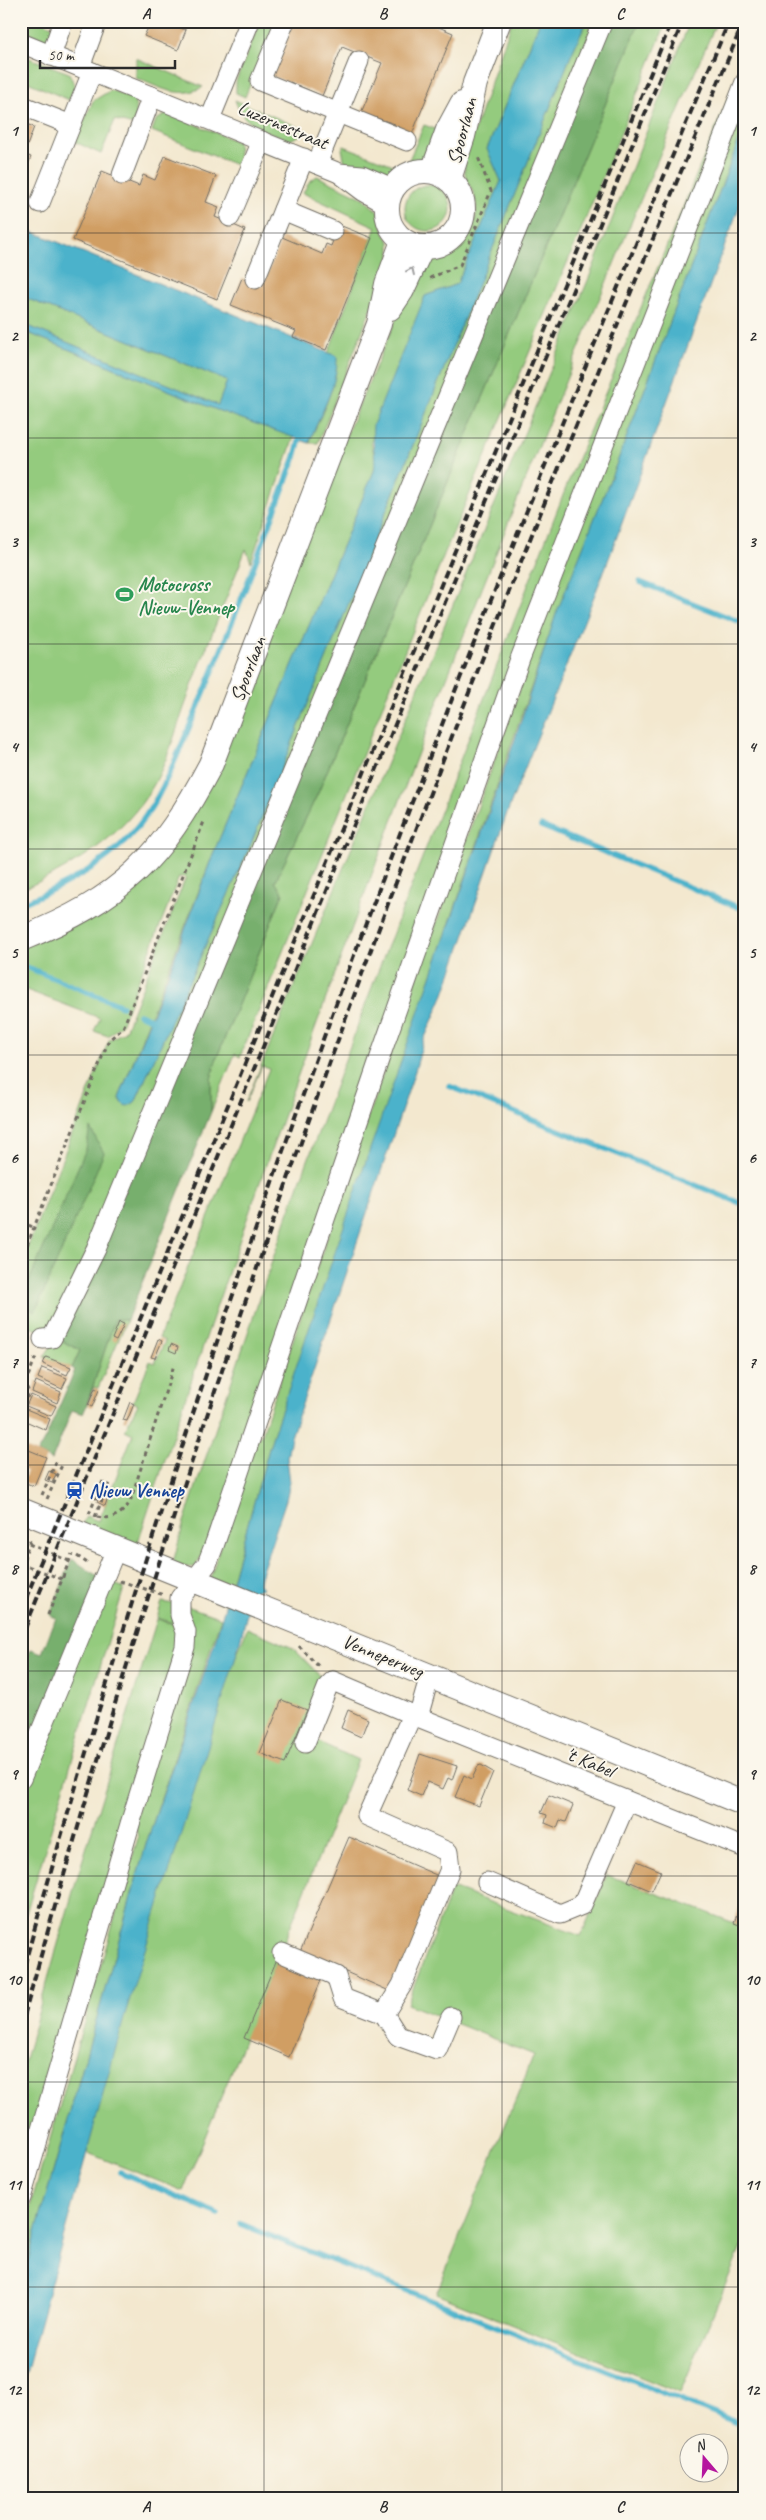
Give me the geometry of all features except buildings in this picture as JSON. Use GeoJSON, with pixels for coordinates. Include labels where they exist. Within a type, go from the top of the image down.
{"type":"FeatureCollection","features":[{"type":"Feature","properties":{"kind":"main road","name":"Spoorlaan"},"geometry":{"type":"LineString","coordinates":[[441,175],[463,136],[475,83],[498,21]]}},
{"type":"Feature","properties":{"kind":"main road"},"geometry":{"type":"LineString","coordinates":[[410,173],[441,175],[457,187],[463,202],[459,228],[443,243],[413,244],[390,225],[389,196],[400,179],[410,173]]}},
{"type":"Feature","properties":{"kind":"main road","name":"Spoorlaan"},"geometry":{"type":"LineString","coordinates":[[21,939],[92,905],[128,880],[154,854],[189,806],[211,764],[379,324],[388,284],[413,244]]}},
{"type":"Feature","properties":{"kind":"main road","name":"Venneperweg"},"geometry":{"type":"LineString","coordinates":[[21,1510],[116,1548],[194,1588],[267,1609],[745,1804]]}},
{"type":"Feature","properties":{"kind":"street"},"geometry":{"type":"LineString","coordinates":[[50,56],[63,21]]}},
{"type":"Feature","properties":{"kind":"street"},"geometry":{"type":"LineString","coordinates":[[40,204],[71,125],[97,21]]}},
{"type":"Feature","properties":{"kind":"street","name":"Luzernestraat"},"geometry":{"type":"LineString","coordinates":[[210,119],[250,21]]}},
{"type":"Feature","properties":{"kind":"street"},"geometry":{"type":"LineString","coordinates":[[285,21],[260,81],[407,141]]}},
{"type":"Feature","properties":{"kind":"street"},"geometry":{"type":"LineString","coordinates":[[43,1339],[52,1338],[96,1248],[603,21]]}},
{"type":"Feature","properties":{"kind":"street","name":"Luzernestraat"},"geometry":{"type":"LineString","coordinates":[[21,43],[339,173],[362,175],[389,196]]}},
{"type":"Feature","properties":{"kind":"street"},"geometry":{"type":"LineString","coordinates":[[255,279],[283,210],[338,112],[359,62]]}},
{"type":"Feature","properties":{"kind":"street"},"geometry":{"type":"LineString","coordinates":[[21,2198],[130,1824],[185,1647],[186,1632],[180,1615],[207,1564],[215,1544],[377,1066],[520,658],[745,82]]}},
{"type":"Feature","properties":{"kind":"street"},"geometry":{"type":"LineString","coordinates":[[122,176],[152,96]]}},
{"type":"Feature","properties":{"kind":"street"},"geometry":{"type":"LineString","coordinates":[[21,105],[71,125]]}},
{"type":"Feature","properties":{"kind":"street"},"geometry":{"type":"LineString","coordinates":[[230,217],[262,140]]}},
{"type":"Feature","properties":{"kind":"street"},"geometry":{"type":"LineString","coordinates":[[283,210],[333,231]]}},
{"type":"Feature","properties":{"kind":"street"},"geometry":{"type":"LineString","coordinates":[[21,1779],[116,1548]]}},
{"type":"Feature","properties":{"kind":"street"},"geometry":{"type":"LineString","coordinates":[[384,2014],[402,1985],[450,1869],[448,1852],[367,1816],[415,1716],[430,1675]]}},
{"type":"Feature","properties":{"kind":"street"},"geometry":{"type":"LineString","coordinates":[[305,1743],[328,1686],[333,1681]]}},
{"type":"Feature","properties":{"kind":"street","name":"'t Kabel"},"geometry":{"type":"LineString","coordinates":[[333,1681],[415,1716],[745,1848]]}},
{"type":"Feature","properties":{"kind":"street"},"geometry":{"type":"LineString","coordinates":[[487,1882],[560,1914],[582,1905],[627,1801]]}},
{"type":"Feature","properties":{"kind":"street"},"geometry":{"type":"LineString","coordinates":[[282,1953],[336,1976],[343,1998],[384,2014],[398,2036],[437,2050],[451,2017]]}},
{"type":"Feature","properties":{"kind":"path"},"geometry":{"type":"LineString","coordinates":[[21,1260],[109,1040]]}},
{"type":"Feature","properties":{"kind":"path"},"geometry":{"type":"LineString","coordinates":[[21,1222],[35,1228]]}},
{"type":"Feature","properties":{"kind":"path"},"geometry":{"type":"LineString","coordinates":[[21,1413],[29,1392],[23,1384],[43,1339]]}},
{"type":"Feature","properties":{"kind":"path"},"geometry":{"type":"LineString","coordinates":[[81,1511],[96,1517],[106,1518],[124,1512],[130,1502],[174,1365]]}},
{"type":"Feature","properties":{"kind":"path"},"geometry":{"type":"LineString","coordinates":[[42,1494],[56,1462]]}},
{"type":"Feature","properties":{"kind":"path"},"geometry":{"type":"LineString","coordinates":[[57,1500],[50,1495],[62,1465]]}},
{"type":"Feature","properties":{"kind":"path"},"geometry":{"type":"LineString","coordinates":[[89,1514],[103,1481]]}},
{"type":"Feature","properties":{"kind":"path"},"geometry":{"type":"LineString","coordinates":[[96,1517],[109,1484]]}},
{"type":"Feature","properties":{"kind":"path"},"geometry":{"type":"LineString","coordinates":[[21,1544],[30,1542],[69,1561]]}},
{"type":"Feature","properties":{"kind":"path"},"geometry":{"type":"LineString","coordinates":[[30,1542],[22,1565],[62,1579]]}},
{"type":"Feature","properties":{"kind":"path"},"geometry":{"type":"LineString","coordinates":[[48,1614],[72,1554]]}},
{"type":"Feature","properties":{"kind":"path"},"geometry":{"type":"LineString","coordinates":[[105,1574],[146,1591],[194,1588]]}},
{"type":"Feature","properties":{"kind":"path"},"geometry":{"type":"LineString","coordinates":[[291,1641],[299,1645],[333,1681]]}},
{"type":"Feature","properties":{"kind":"green space"},"geometry":{"type":"Polygon","coordinates":[[[21,21],[41,21],[54,27],[48,41],[21,29],[21,21]]]}},
{"type":"Feature","properties":{"kind":"green space"},"geometry":{"type":"Polygon","coordinates":[[[260,21],[276,21],[245,97],[236,93],[236,81],[260,21]]]}},
{"type":"Feature","properties":{"kind":"green space"},"geometry":{"type":"Polygon","coordinates":[[[512,21],[540,21],[487,149],[501,181],[457,284],[425,296],[371,442],[376,461],[374,471],[213,854],[119,1098],[135,1102],[251,844],[572,53],[587,21],[599,21],[139,1136],[49,1335],[21,1323],[21,1264],[109,1040],[125,1031],[186,877],[179,877],[121,1025],[108,1036],[94,1031],[100,1018],[21,988],[21,948],[124,898],[168,855],[214,778],[335,461],[419,266],[441,256],[461,242],[469,233],[474,223],[476,212],[475,198],[466,178],[464,161],[512,21]]]}},
{"type":"Feature","properties":{"kind":"green space"},"geometry":{"type":"Polygon","coordinates":[[[606,21],[640,21],[318,793],[275,882],[283,893],[217,1057],[211,1079],[211,1112],[127,1320],[115,1319],[83,1414],[72,1410],[52,1460],[37,1453],[46,1437],[75,1370],[72,1368],[80,1350],[56,1338],[606,21]]]}},
{"type":"Feature","properties":{"kind":"green space"},"geometry":{"type":"Polygon","coordinates":[[[640,21],[667,21],[450,540],[240,1057],[235,1054],[211,1112],[211,1079],[217,1057],[283,893],[275,882],[318,793],[640,21]]]}},
{"type":"Feature","properties":{"kind":"green space"},"geometry":{"type":"Polygon","coordinates":[[[690,21],[717,21],[559,398],[408,778],[267,1161],[200,1354],[136,1548],[82,1525],[86,1516],[99,1521],[133,1434],[125,1430],[138,1404],[133,1402],[150,1361],[155,1363],[165,1341],[159,1338],[269,1069],[262,1066],[246,1102],[591,273],[690,21]]]}},
{"type":"Feature","properties":{"kind":"green space"},"geometry":{"type":"Polygon","coordinates":[[[21,55],[69,73],[75,86],[69,100],[21,79],[21,55]]]}},
{"type":"Feature","properties":{"kind":"green space"},"geometry":{"type":"Polygon","coordinates":[[[136,58],[203,87],[186,92],[169,91],[136,78],[136,58]]]}},
{"type":"Feature","properties":{"kind":"green space"},"geometry":{"type":"Polygon","coordinates":[[[745,58],[745,67],[625,372],[210,1542],[195,1567],[184,1567],[173,1563],[184,1522],[287,1217],[370,992],[567,485],[745,58]]]}},
{"type":"Feature","properties":{"kind":"green space"},"geometry":{"type":"Polygon","coordinates":[[[111,90],[134,99],[137,114],[133,125],[115,120],[101,154],[75,142],[93,101],[111,90]]]}},
{"type":"Feature","properties":{"kind":"green space"},"geometry":{"type":"Polygon","coordinates":[[[745,99],[745,124],[616,465],[556,615],[272,1438],[231,1584],[210,1579],[251,1447],[262,1434],[358,1144],[526,672],[526,661],[745,99]]]}},
{"type":"Feature","properties":{"kind":"green space"},"geometry":{"type":"Polygon","coordinates":[[[235,100],[305,130],[303,134],[290,140],[256,127],[244,117],[235,100]]]}},
{"type":"Feature","properties":{"kind":"green space"},"geometry":{"type":"Polygon","coordinates":[[[168,113],[238,142],[239,155],[236,165],[152,131],[156,120],[168,113]]]}},
{"type":"Feature","properties":{"kind":"green space"},"geometry":{"type":"Polygon","coordinates":[[[424,125],[441,131],[428,155],[393,171],[372,170],[345,163],[342,149],[344,146],[396,166],[408,162],[424,125]]]}},
{"type":"Feature","properties":{"kind":"green space"},"geometry":{"type":"Polygon","coordinates":[[[317,176],[363,198],[378,212],[384,233],[390,242],[390,261],[318,443],[309,443],[328,399],[335,375],[336,364],[334,355],[328,353],[376,227],[303,193],[309,182],[317,176]]]}},
{"type":"Feature","properties":{"kind":"green space"},"geometry":{"type":"Polygon","coordinates":[[[428,185],[441,189],[447,195],[451,208],[447,221],[441,227],[428,231],[415,227],[409,221],[405,208],[409,195],[415,189],[428,185]]]}},
{"type":"Feature","properties":{"kind":"green space"},"geometry":{"type":"Polygon","coordinates":[[[21,296],[227,381],[218,405],[21,323],[21,296]]]}},
{"type":"Feature","properties":{"kind":"green space","name":"Motocross Nieuw-Vennep"},"geometry":{"type":"Polygon","coordinates":[[[21,330],[217,410],[294,437],[251,562],[246,549],[197,673],[166,759],[142,804],[107,839],[88,854],[21,890],[21,330]]]}},
{"type":"Feature","properties":{"kind":"green space"},"geometry":{"type":"Polygon","coordinates":[[[90,1128],[104,1153],[35,1312],[21,1303],[21,1300],[86,1149],[90,1128]]]}},
{"type":"Feature","properties":{"kind":"green space"},"geometry":{"type":"Polygon","coordinates":[[[115,1319],[127,1320],[98,1388],[94,1387],[86,1407],[115,1319]]]}},
{"type":"Feature","properties":{"kind":"green space"},"geometry":{"type":"Polygon","coordinates":[[[56,1338],[80,1350],[72,1368],[44,1357],[56,1338]]]}},
{"type":"Feature","properties":{"kind":"green space"},"geometry":{"type":"Polygon","coordinates":[[[72,1559],[99,1577],[21,1769],[21,1672],[31,1649],[42,1653],[56,1618],[50,1615],[72,1559]]]}},
{"type":"Feature","properties":{"kind":"green space"},"geometry":{"type":"Polygon","coordinates":[[[108,1581],[124,1588],[21,1930],[21,1789],[98,1597],[108,1581]]]}},
{"type":"Feature","properties":{"kind":"green space"},"geometry":{"type":"Polygon","coordinates":[[[162,1602],[174,1604],[174,1623],[157,1618],[162,1602]]]}},
{"type":"Feature","properties":{"kind":"green space"},"geometry":{"type":"Polygon","coordinates":[[[187,1606],[221,1618],[147,1841],[21,2285],[21,2238],[138,1838],[135,1824],[187,1606]]]}},
{"type":"Feature","properties":{"kind":"green space"},"geometry":{"type":"Polygon","coordinates":[[[157,1619],[173,1624],[180,1635],[21,2176],[21,2073],[74,1888],[157,1619]]]}},
{"type":"Feature","properties":{"kind":"green space"},"geometry":{"type":"Polygon","coordinates":[[[247,1628],[293,1648],[327,1683],[310,1738],[358,1760],[183,2191],[78,2149],[183,1797],[247,1628]]]}},
{"type":"Feature","properties":{"kind":"green space"},"geometry":{"type":"Polygon","coordinates":[[[607,1875],[745,1927],[745,2238],[680,2393],[436,2294],[534,2055],[407,2004],[452,1888],[581,1936],[607,1875]]]}},
{"type":"Feature","properties":{"kind":"water"},"geometry":{"type":"Polygon","coordinates":[[[540,21],[587,21],[572,53],[251,844],[135,1102],[128,1106],[124,1105],[119,1098],[213,854],[374,471],[373,425],[425,296],[457,284],[501,181],[487,149],[540,21]]]}},
{"type":"Feature","properties":{"kind":"water"},"geometry":{"type":"Polygon","coordinates":[[[745,124],[745,191],[605,569],[507,813],[444,994],[423,1042],[415,1071],[291,1437],[287,1458],[290,1482],[286,1500],[260,1577],[259,1584],[262,1588],[256,1590],[251,1598],[237,1653],[126,2011],[21,2391],[21,2285],[147,1841],[214,1645],[272,1438],[370,1149],[514,742],[556,614],[616,465],[745,124]]]}},
{"type":"Feature","properties":{"kind":"water"},"geometry":{"type":"Polygon","coordinates":[[[21,227],[337,357],[331,390],[309,443],[217,410],[21,330],[21,323],[218,405],[227,381],[21,296],[21,227]]]}},
{"type":"Feature","properties":{"kind":"waterway"},"geometry":{"type":"LineString","coordinates":[[21,904],[70,881],[100,862],[127,839],[156,799],[177,757],[221,650],[295,457],[301,434]]}},
{"type":"Feature","properties":{"kind":"waterway"},"geometry":{"type":"LineString","coordinates":[[640,582],[745,624]]}},
{"type":"Feature","properties":{"kind":"waterway"},"geometry":{"type":"LineString","coordinates":[[541,826],[745,910]]}},
{"type":"Feature","properties":{"kind":"waterway"},"geometry":{"type":"LineString","coordinates":[[21,967],[24,966],[122,1006]]}},
{"type":"Feature","properties":{"kind":"waterway"},"geometry":{"type":"LineString","coordinates":[[139,1014],[158,1022]]}},
{"type":"Feature","properties":{"kind":"waterway"},"geometry":{"type":"LineString","coordinates":[[449,1086],[745,1205]]}},
{"type":"Feature","properties":{"kind":"waterway"},"geometry":{"type":"LineString","coordinates":[[21,1348],[28,1351]]}},
{"type":"Feature","properties":{"kind":"waterway"},"geometry":{"type":"LineString","coordinates":[[120,2172],[218,2214]]}},
{"type":"Feature","properties":{"kind":"waterway"},"geometry":{"type":"LineString","coordinates":[[241,2224],[745,2426]]}},
{"type":"Feature","properties":{"kind":"railway"},"geometry":{"type":"LineString","coordinates":[[21,1610],[672,21]]}},
{"type":"Feature","properties":{"kind":"railway"},"geometry":{"type":"LineString","coordinates":[[21,1638],[683,21]]}},
{"type":"Feature","properties":{"kind":"railway"},"geometry":{"type":"LineString","coordinates":[[21,1977],[92,1733],[168,1491],[248,1251],[333,1012],[427,762],[525,514],[729,21]]}},
{"type":"Feature","properties":{"kind":"railway"},"geometry":{"type":"LineString","coordinates":[[21,2027],[93,1777],[170,1529],[210,1405],[295,1159],[386,909],[484,653],[744,21]]}},
{"type":"Feature","properties":{"kind":"place","name":"Motocross Nieuw-Vennep"},"geometry":{"type":"Point","coordinates":[124,595]}},
{"type":"Feature","properties":{"kind":"place","name":"Nieuw Vennep"},"geometry":{"type":"Point","coordinates":[75,1490]}}]}
